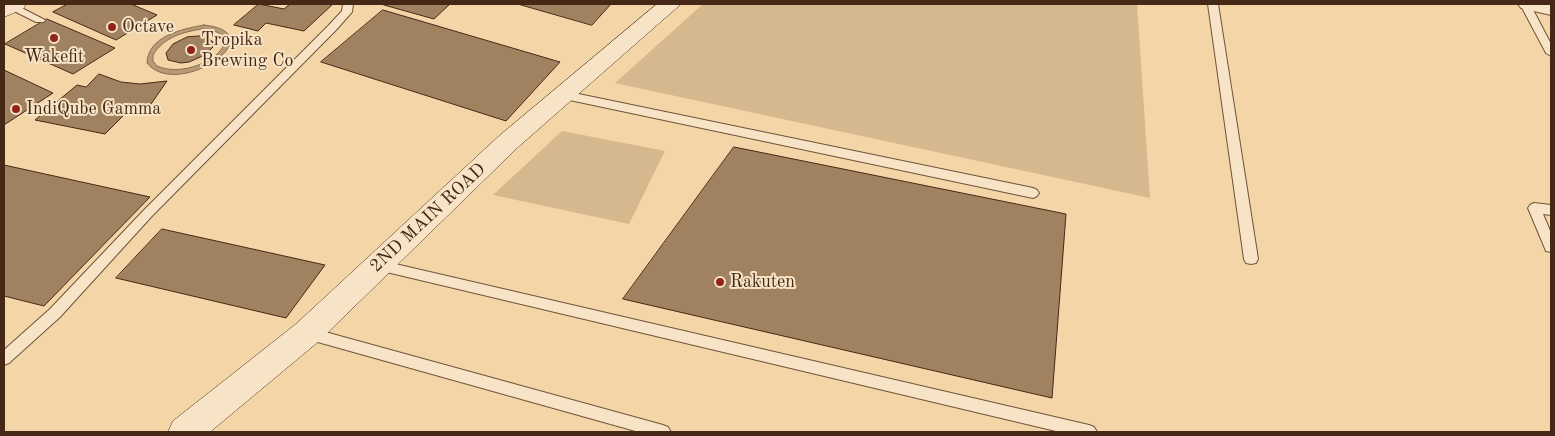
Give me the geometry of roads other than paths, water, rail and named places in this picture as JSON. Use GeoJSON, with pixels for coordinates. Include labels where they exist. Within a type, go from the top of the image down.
{"type":"FeatureCollection","features":[{"type":"Feature","properties":{"kind":"street","name":"2ND MAIN ROAD"},"geometry":{"type":"LineString","coordinates":[[185,432],[307,333],[508,142],[670,4]]}},
{"type":"Feature","properties":{"kind":"street"},"geometry":{"type":"LineString","coordinates":[[1526,4],[1551,9]]}},
{"type":"Feature","properties":{"kind":"lane"},"geometry":{"type":"LineString","coordinates":[[4,359],[55,313],[148,213],[332,28],[347,12],[348,4]]}},
{"type":"Feature","properties":{"kind":"lane"},"geometry":{"type":"LineString","coordinates":[[1213,4],[1251,259]]}},
{"type":"Feature","properties":{"kind":"lane"},"geometry":{"type":"LineString","coordinates":[[1526,4],[1551,53]]}},
{"type":"Feature","properties":{"kind":"lane"},"geometry":{"type":"LineString","coordinates":[[10,7],[40,20]]}},
{"type":"Feature","properties":{"kind":"lane"},"geometry":{"type":"LineString","coordinates":[[564,95],[1033,193]]}},
{"type":"Feature","properties":{"kind":"lane"},"geometry":{"type":"LineString","coordinates":[[1551,210],[1534,208],[1551,247]]}},
{"type":"Feature","properties":{"kind":"lane"},"geometry":{"type":"LineString","coordinates":[[378,266],[1089,432]]}},
{"type":"Feature","properties":{"kind":"lane"},"geometry":{"type":"LineString","coordinates":[[307,333],[663,432]]}},
{"type":"Feature","properties":{"kind":"place","name":"Octave"},"geometry":{"type":"Point","coordinates":[112,27]}},
{"type":"Feature","properties":{"kind":"place","name":"Wakefit"},"geometry":{"type":"Point","coordinates":[54,38]}},
{"type":"Feature","properties":{"kind":"place","name":"Tropika Brewing Co"},"geometry":{"type":"Point","coordinates":[191,50]}},
{"type":"Feature","properties":{"kind":"place","name":"IndiQube Gamma"},"geometry":{"type":"Point","coordinates":[16,109]}},
{"type":"Feature","properties":{"kind":"place","name":"Rakuten"},"geometry":{"type":"Point","coordinates":[720,282]}}]}
